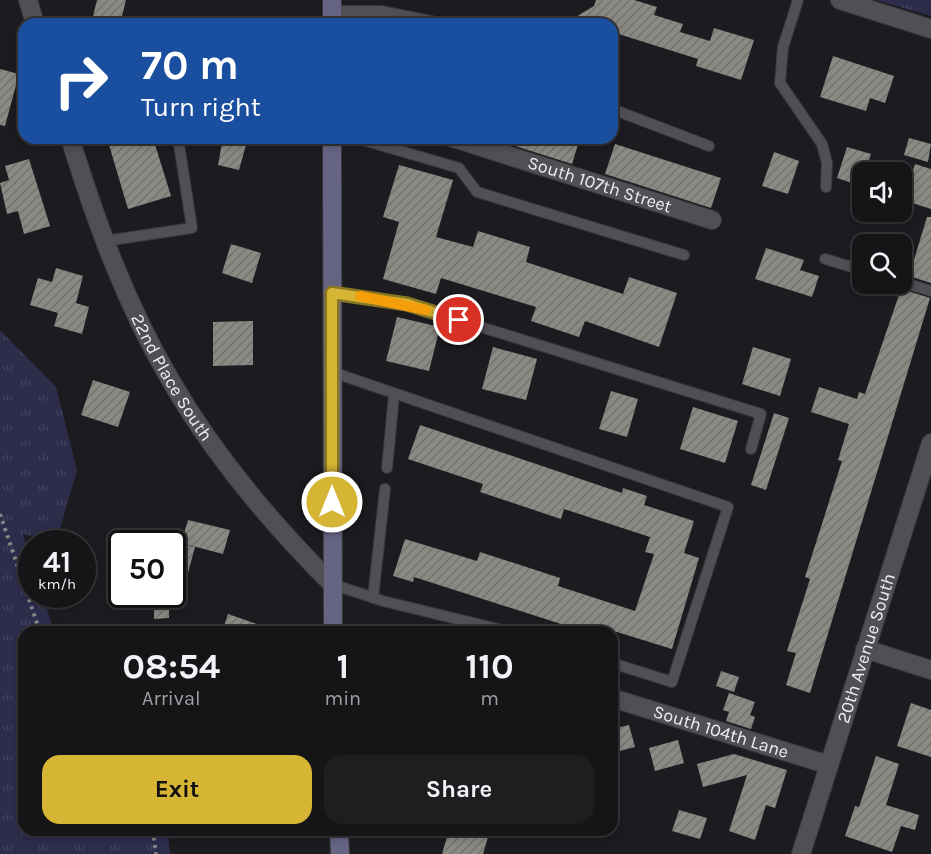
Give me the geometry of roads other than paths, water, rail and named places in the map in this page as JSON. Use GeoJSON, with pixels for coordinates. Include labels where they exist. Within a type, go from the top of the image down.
{"type":"FeatureCollection","features":[{"type":"Feature","properties":{"kind":"main road"},"geometry":{"type":"LineString","coordinates":[[332,144],[333,626]]}},
{"type":"Feature","properties":{"kind":"main road"},"geometry":{"type":"LineString","coordinates":[[339,836],[340,854]]}},
{"type":"Feature","properties":{"kind":"street"},"geometry":{"type":"LineString","coordinates":[[28,0],[33,18]]}},
{"type":"Feature","properties":{"kind":"street"},"geometry":{"type":"LineString","coordinates":[[840,0],[931,29]]}},
{"type":"Feature","properties":{"kind":"street","name":"22nd Place South"},"geometry":{"type":"LineString","coordinates":[[72,144],[120,281],[171,381],[220,454],[282,534],[332,584]]}},
{"type":"Feature","properties":{"kind":"street","name":"South 107th Street"},"geometry":{"type":"LineString","coordinates":[[472,144],[712,220]]}},
{"type":"Feature","properties":{"kind":"street","name":"20th Avenue South"},"geometry":{"type":"LineString","coordinates":[[801,854],[931,443]]}},
{"type":"Feature","properties":{"kind":"street"},"geometry":{"type":"LineString","coordinates":[[865,649],[931,670]]}},
{"type":"Feature","properties":{"kind":"street","name":"South 104th Lane"},"geometry":{"type":"LineString","coordinates":[[618,700],[829,765]]}},
{"type":"Feature","properties":{"kind":"lane"},"geometry":{"type":"LineString","coordinates":[[798,0],[783,47],[780,83],[822,144],[827,164],[826,187]]}},
{"type":"Feature","properties":{"kind":"lane"},"geometry":{"type":"LineString","coordinates":[[332,12],[381,11],[416,18]]}},
{"type":"Feature","properties":{"kind":"lane"},"geometry":{"type":"LineString","coordinates":[[618,112],[709,146]]}},
{"type":"Feature","properties":{"kind":"lane"},"geometry":{"type":"LineString","coordinates":[[105,241],[192,228],[179,144]]}},
{"type":"Feature","properties":{"kind":"lane"},"geometry":{"type":"LineString","coordinates":[[377,144],[459,168],[477,192],[684,255]]}},
{"type":"Feature","properties":{"kind":"lane"},"geometry":{"type":"LineString","coordinates":[[825,259],[852,267]]}},
{"type":"Feature","properties":{"kind":"lane"},"geometry":{"type":"LineString","coordinates":[[912,285],[931,291]]}},
{"type":"Feature","properties":{"kind":"lane"},"geometry":{"type":"LineString","coordinates":[[332,293],[407,304],[761,414],[751,449]]}},
{"type":"Feature","properties":{"kind":"lane"},"geometry":{"type":"LineString","coordinates":[[332,372],[728,507],[672,682],[618,665]]}},
{"type":"Feature","properties":{"kind":"lane"},"geometry":{"type":"LineString","coordinates":[[387,468],[394,395]]}},
{"type":"Feature","properties":{"kind":"lane"},"geometry":{"type":"LineString","coordinates":[[373,598],[385,489]]}},
{"type":"Feature","properties":{"kind":"lane"},"geometry":{"type":"LineString","coordinates":[[332,584],[373,598],[486,626]]}}]}
